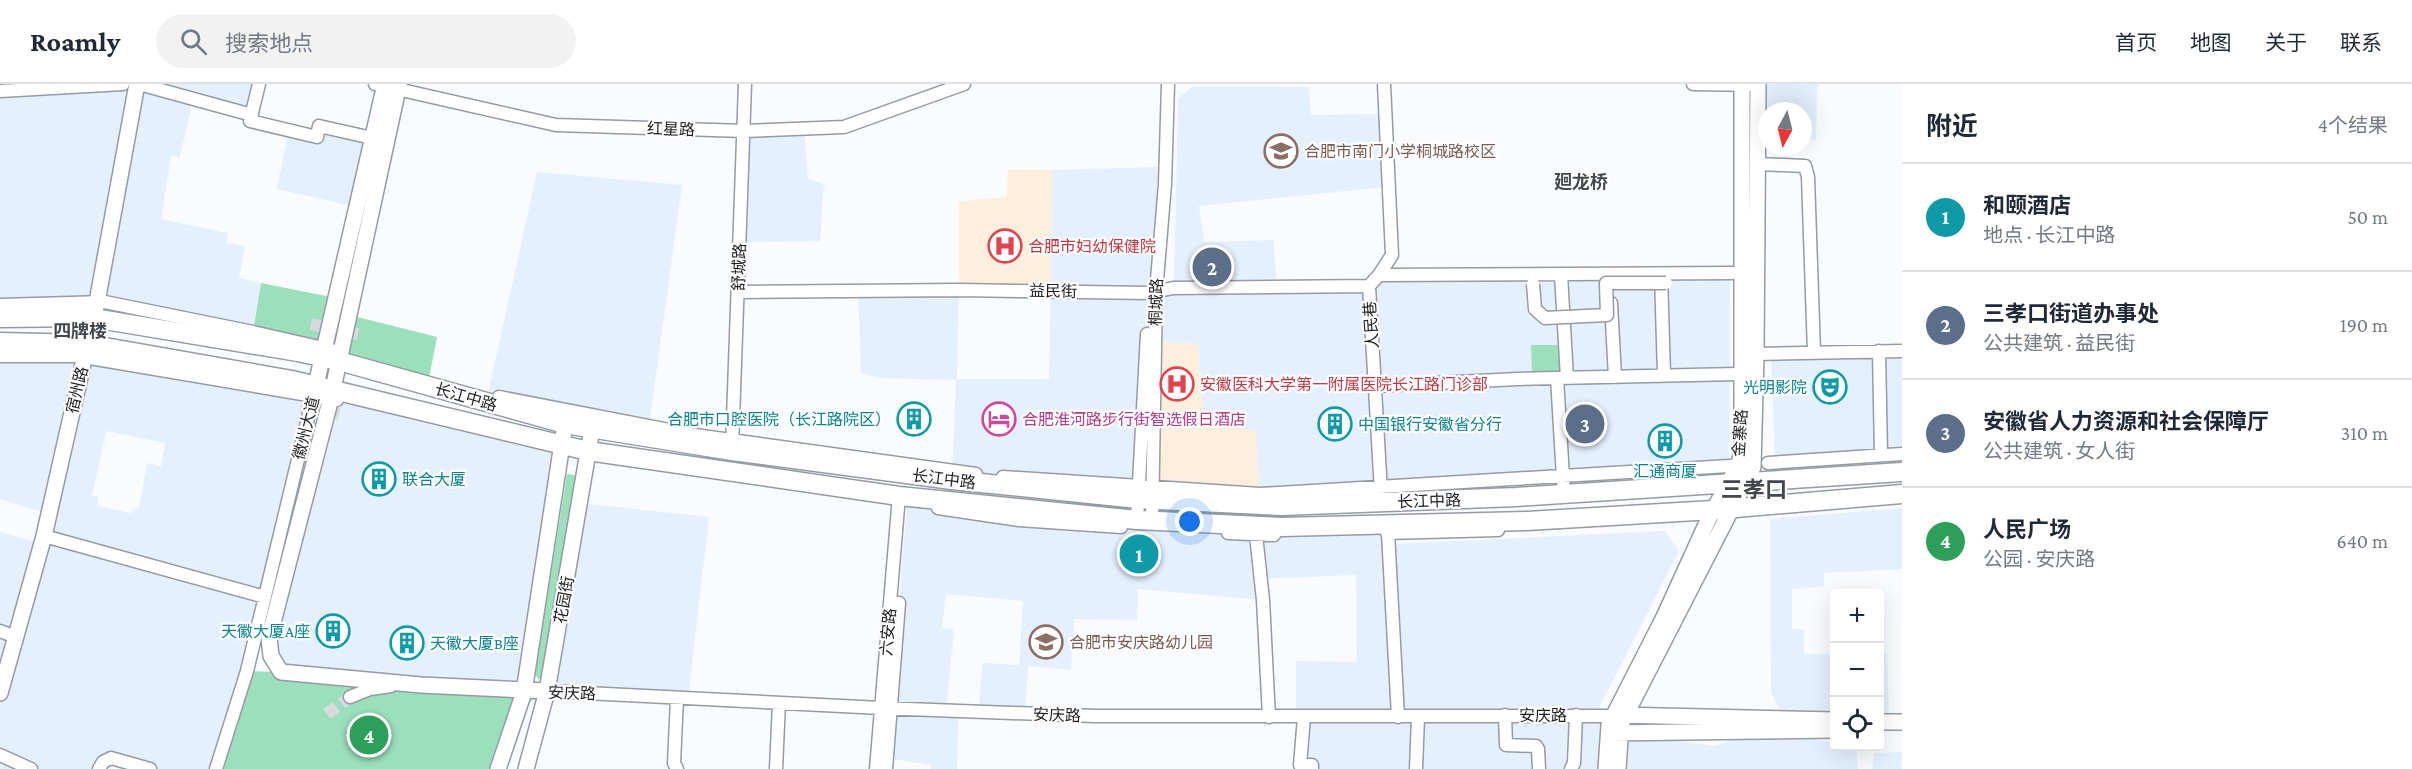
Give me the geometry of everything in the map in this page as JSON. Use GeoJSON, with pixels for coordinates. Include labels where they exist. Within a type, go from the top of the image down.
{"type":"FeatureCollection","features":[{"type":"Feature","properties":{"kind":"highway","name":"长江中路"},"geometry":{"type":"LineString","coordinates":[[0,318],[92,310],[332,355],[565,424],[732,445],[951,480],[1145,492],[1282,506],[1381,494],[1740,474],[1902,472]]}},
{"type":"Feature","properties":{"kind":"highway","name":"长江中路"},"geometry":{"type":"LineString","coordinates":[[0,342],[83,350],[323,392],[588,454],[903,499],[1145,520],[1236,526],[1527,521],[1720,513],[1902,494]]}},
{"type":"Feature","properties":{"kind":"main road","name":"宿州路"},"geometry":{"type":"LineString","coordinates":[[92,310],[130,84]]}},
{"type":"Feature","properties":{"kind":"main road","name":"宿州路"},"geometry":{"type":"LineString","coordinates":[[0,693],[8,634],[44,536],[138,84]]}},
{"type":"Feature","properties":{"kind":"main road","name":"金寨路"},"geometry":{"type":"LineString","coordinates":[[1740,474],[1742,453],[1743,84]]}},
{"type":"Feature","properties":{"kind":"main road","name":"金寨路"},"geometry":{"type":"LineString","coordinates":[[1613,733],[1664,617],[1740,474],[1754,461],[1758,84]]}},
{"type":"Feature","properties":{"kind":"main road","name":"徽州大道"},"geometry":{"type":"LineString","coordinates":[[332,355],[372,138],[388,86]]}},
{"type":"Feature","properties":{"kind":"main road","name":"徽州大道"},"geometry":{"type":"LineString","coordinates":[[281,672],[271,656],[269,638],[332,355],[388,86]]}},
{"type":"Feature","properties":{"kind":"main road","name":"宿州路"},"geometry":{"type":"LineString","coordinates":[[0,665],[36,542],[83,350]]}},
{"type":"Feature","properties":{"kind":"main road","name":"花园街"},"geometry":{"type":"LineString","coordinates":[[498,769],[524,692],[565,424]]}},
{"type":"Feature","properties":{"kind":"main road","name":"花园街"},"geometry":{"type":"LineString","coordinates":[[526,769],[547,692],[592,429]]}},
{"type":"Feature","properties":{"kind":"main road","name":"安庆路"},"geometry":{"type":"LineString","coordinates":[[281,672],[547,692]]}},
{"type":"Feature","properties":{"kind":"main road","name":"花园街"},"geometry":{"type":"LineString","coordinates":[[507,769],[526,715],[524,692]]}},
{"type":"Feature","properties":{"kind":"main road","name":"安庆路"},"geometry":{"type":"LineString","coordinates":[[1620,715],[1830,720]]}},
{"type":"Feature","properties":{"kind":"main road"},"geometry":{"type":"LineString","coordinates":[[1884,722],[1902,722]]}},
{"type":"Feature","properties":{"kind":"main road"},"geometry":{"type":"LineString","coordinates":[[1613,733],[1830,730]]}},
{"type":"Feature","properties":{"kind":"main road"},"geometry":{"type":"LineString","coordinates":[[1884,730],[1902,730]]}},
{"type":"Feature","properties":{"kind":"main road"},"geometry":{"type":"LineString","coordinates":[[1606,769],[1613,733]]}},
{"type":"Feature","properties":{"kind":"main road"},"geometry":{"type":"LineString","coordinates":[[1613,733],[1618,769]]}},
{"type":"Feature","properties":{"kind":"street"},"geometry":{"type":"LineString","coordinates":[[0,91],[123,84]]}},
{"type":"Feature","properties":{"kind":"street"},"geometry":{"type":"LineString","coordinates":[[138,84],[252,115]]}},
{"type":"Feature","properties":{"kind":"street"},"geometry":{"type":"LineString","coordinates":[[259,84],[250,121],[317,137],[319,126],[372,138]]}},
{"type":"Feature","properties":{"kind":"street","name":"舒城路"},"geometry":{"type":"LineString","coordinates":[[732,445],[746,84]]}},
{"type":"Feature","properties":{"kind":"street","name":"红星路"},"geometry":{"type":"LineString","coordinates":[[388,86],[556,125],[744,131],[844,127],[964,84]]}},
{"type":"Feature","properties":{"kind":"street","name":"桐城路"},"geometry":{"type":"LineString","coordinates":[[1145,520],[1152,292],[1160,167],[1162,84]]}},
{"type":"Feature","properties":{"kind":"street","name":"桐城路"},"geometry":{"type":"LineString","coordinates":[[1152,292],[1165,184],[1168,84]]}},
{"type":"Feature","properties":{"kind":"street","name":"人民巷"},"geometry":{"type":"LineString","coordinates":[[1381,494],[1369,286],[1392,255],[1384,84]]}},
{"type":"Feature","properties":{"kind":"street"},"geometry":{"type":"LineString","coordinates":[[1693,84],[1758,84]]}},
{"type":"Feature","properties":{"kind":"street"},"geometry":{"type":"LineString","coordinates":[[1758,164],[1804,166],[1808,177],[1814,352]]}},
{"type":"Feature","properties":{"kind":"street"},"geometry":{"type":"LineString","coordinates":[[1379,275],[1609,274],[1692,278],[1732,273]]}},
{"type":"Feature","properties":{"kind":"street"},"geometry":{"type":"LineString","coordinates":[[1561,274],[1559,296],[1564,484]]}},
{"type":"Feature","properties":{"kind":"street"},"geometry":{"type":"LineString","coordinates":[[1609,274],[1615,377]]}},
{"type":"Feature","properties":{"kind":"street"},"geometry":{"type":"LineString","coordinates":[[1535,292],[1535,309],[1545,318],[1607,315],[1606,283],[1663,278]]}},
{"type":"Feature","properties":{"kind":"street"},"geometry":{"type":"LineString","coordinates":[[1663,278],[1664,376]]}},
{"type":"Feature","properties":{"kind":"street","name":"益民街"},"geometry":{"type":"LineString","coordinates":[[738,292],[982,290],[1152,292],[1173,288],[1369,286]]}},
{"type":"Feature","properties":{"kind":"street"},"geometry":{"type":"LineString","coordinates":[[0,305],[92,310]]}},
{"type":"Feature","properties":{"kind":"street"},"geometry":{"type":"LineString","coordinates":[[0,357],[83,350]]}},
{"type":"Feature","properties":{"kind":"street"},"geometry":{"type":"LineString","coordinates":[[1879,351],[1881,455]]}},
{"type":"Feature","properties":{"kind":"street"},"geometry":{"type":"LineString","coordinates":[[1756,354],[1902,351]]}},
{"type":"Feature","properties":{"kind":"street"},"geometry":{"type":"LineString","coordinates":[[332,355],[501,398],[695,435],[732,445]]}},
{"type":"Feature","properties":{"kind":"street"},"geometry":{"type":"LineString","coordinates":[[1375,386],[1736,374]]}},
{"type":"Feature","properties":{"kind":"street","name":"徽州大道"},"geometry":{"type":"LineString","coordinates":[[215,768],[247,671],[265,597],[323,392]]}},
{"type":"Feature","properties":{"kind":"street"},"geometry":{"type":"LineString","coordinates":[[1768,463],[1902,454]]}},
{"type":"Feature","properties":{"kind":"street"},"geometry":{"type":"LineString","coordinates":[[903,499],[1019,520],[1256,535],[1459,532],[1902,502]]}},
{"type":"Feature","properties":{"kind":"street","name":"六安路"},"geometry":{"type":"LineString","coordinates":[[886,769],[886,709],[903,499]]}},
{"type":"Feature","properties":{"kind":"street"},"geometry":{"type":"LineString","coordinates":[[1388,533],[1398,717]]}},
{"type":"Feature","properties":{"kind":"street"},"geometry":{"type":"LineString","coordinates":[[1256,535],[1263,600],[1269,717]]}},
{"type":"Feature","properties":{"kind":"street"},"geometry":{"type":"LineString","coordinates":[[44,536],[265,597]]}},
{"type":"Feature","properties":{"kind":"street"},"geometry":{"type":"LineString","coordinates":[[350,697],[370,689],[407,683]]}},
{"type":"Feature","properties":{"kind":"street","name":"安庆路"},"geometry":{"type":"LineString","coordinates":[[547,692],[886,709],[1094,716],[1620,715]]}},
{"type":"Feature","properties":{"kind":"street"},"geometry":{"type":"LineString","coordinates":[[674,767],[677,698]]}},
{"type":"Feature","properties":{"kind":"street"},"geometry":{"type":"LineString","coordinates":[[776,769],[779,703]]}},
{"type":"Feature","properties":{"kind":"street","name":"六安路"},"geometry":{"type":"LineString","coordinates":[[876,769],[886,709]]}},
{"type":"Feature","properties":{"kind":"street"},"geometry":{"type":"LineString","coordinates":[[1571,769],[1574,763],[1576,715]]}},
{"type":"Feature","properties":{"kind":"street"},"geometry":{"type":"LineString","coordinates":[[1505,716],[1506,745],[1536,746],[1539,769]]}},
{"type":"Feature","properties":{"kind":"street"},"geometry":{"type":"LineString","coordinates":[[1304,717],[1300,765],[1312,765],[1312,769]]}},
{"type":"Feature","properties":{"kind":"street"},"geometry":{"type":"LineString","coordinates":[[1416,769],[1418,717]]}},
{"type":"Feature","properties":{"kind":"street"},"geometry":{"type":"LineString","coordinates":[[0,755],[31,769]]}},
{"type":"Feature","properties":{"kind":"street"},"geometry":{"type":"LineString","coordinates":[[99,769],[103,762],[111,758],[150,769]]}},
{"type":"Feature","properties":{"kind":"shaded area"},"geometry":{"type":"Polygon","coordinates":[[[0,84],[130,84],[91,302],[0,305],[0,84]]]}},
{"type":"Feature","properties":{"kind":"shaded area"},"geometry":{"type":"Polygon","coordinates":[[[137,84],[259,84],[252,115],[193,99],[180,157],[171,156],[161,219],[228,233],[226,243],[245,246],[239,278],[261,283],[253,332],[105,302],[137,84]]]}},
{"type":"Feature","properties":{"kind":"shaded area"},"geometry":{"type":"Polygon","coordinates":[[[1767,84],[1820,84],[1817,89],[1816,140],[1812,140],[1812,102],[1767,102],[1767,84]]]}},
{"type":"Feature","properties":{"kind":"shaded area","name":"合肥市南门小学桐城路校区"},"geometry":{"type":"Polygon","coordinates":[[[1192,87],[1309,87],[1311,115],[1382,114],[1386,187],[1199,206],[1204,242],[1273,240],[1277,285],[1174,287],[1178,99],[1192,87]]]}},
{"type":"Feature","properties":{"kind":"shaded area"},"geometry":{"type":"Polygon","coordinates":[[[319,126],[372,138],[357,207],[277,189],[289,130],[317,137],[319,126]]]}},
{"type":"Feature","properties":{"kind":"shaded area"},"geometry":{"type":"Polygon","coordinates":[[[804,128],[808,179],[824,184],[820,241],[740,242],[744,131],[804,128]]]}},
{"type":"Feature","properties":{"kind":"shaded area"},"geometry":{"type":"Polygon","coordinates":[[[1160,167],[1149,293],[1139,485],[952,471],[956,380],[880,378],[861,373],[858,291],[959,290],[957,379],[1049,379],[1052,170],[1160,167]]]}},
{"type":"Feature","properties":{"kind":"shaded area","name":"合肥市妇幼保健院"},"geometry":{"type":"Polygon","coordinates":[[[1008,170],[1052,170],[1050,290],[959,290],[959,201],[1007,197],[1008,170]]]}},
{"type":"Feature","properties":{"kind":"shaded area"},"geometry":{"type":"Polygon","coordinates":[[[537,172],[682,185],[649,426],[488,394],[537,172]]]}},
{"type":"Feature","properties":{"kind":"shaded area"},"geometry":{"type":"Polygon","coordinates":[[[1730,271],[1729,461],[1378,482],[1260,494],[1204,425],[1198,344],[1155,342],[1156,292],[1368,286],[1379,275],[1730,271]]]}},
{"type":"Feature","properties":{"kind":"shaded area","name":"安徽医科大学第一附属医院长江路门诊部"},"geometry":{"type":"Polygon","coordinates":[[[1155,342],[1198,344],[1204,424],[1256,431],[1260,494],[1152,486],[1155,342]]]}},
{"type":"Feature","properties":{"kind":"shaded area"},"geometry":{"type":"Polygon","coordinates":[[[1902,351],[1902,454],[1775,456],[1771,356],[1902,351]]]}},
{"type":"Feature","properties":{"kind":"shaded area"},"geometry":{"type":"Polygon","coordinates":[[[78,356],[42,512],[0,499],[0,357],[78,356]]]}},
{"type":"Feature","properties":{"kind":"shaded area"},"geometry":{"type":"Polygon","coordinates":[[[85,357],[314,395],[247,671],[213,769],[150,769],[111,758],[99,769],[0,769],[0,693],[85,357]],[[106,431],[92,496],[98,497],[97,506],[131,513],[133,508],[139,509],[147,463],[161,466],[165,443],[106,431]]]}},
{"type":"Feature","properties":{"kind":"shaded area"},"geometry":{"type":"Polygon","coordinates":[[[331,398],[561,451],[524,692],[281,672],[271,656],[331,398]]]}},
{"type":"Feature","properties":{"kind":"shaded area"},"geometry":{"type":"Polygon","coordinates":[[[580,503],[709,517],[688,698],[547,691],[580,503]]]}},
{"type":"Feature","properties":{"kind":"shaded area"},"geometry":{"type":"Polygon","coordinates":[[[907,503],[1388,533],[1398,717],[1613,716],[1606,769],[1314,769],[1302,761],[1304,717],[1296,717],[1296,661],[1357,662],[1356,575],[1261,579],[1263,600],[1138,589],[1137,620],[1074,619],[1071,670],[1028,666],[1025,714],[978,712],[983,663],[1019,665],[1023,601],[946,594],[942,628],[954,629],[946,710],[959,711],[957,769],[931,769],[931,765],[887,758],[907,503]]]}},
{"type":"Feature","properties":{"kind":"shaded area"},"geometry":{"type":"Polygon","coordinates":[[[1902,508],[1902,569],[1824,573],[1824,586],[1792,589],[1792,629],[1804,629],[1804,654],[1830,654],[1830,716],[1789,714],[1779,709],[1771,692],[1770,519],[1902,508]]]}},
{"type":"Feature","properties":{"kind":"shaded area"},"geometry":{"type":"Polygon","coordinates":[[[1665,531],[1679,551],[1598,710],[1401,714],[1394,544],[1665,531]]]}},
{"type":"Feature","properties":{"kind":"shaded area"},"geometry":{"type":"Polygon","coordinates":[[[0,532],[36,542],[0,665],[0,532]]]}},
{"type":"Feature","properties":{"kind":"shaded area"},"geometry":{"type":"Polygon","coordinates":[[[1884,653],[1887,653],[1889,716],[1884,716],[1884,653]]]}},
{"type":"Feature","properties":{"kind":"shaded area"},"geometry":{"type":"Polygon","coordinates":[[[1781,730],[1830,743],[1830,751],[1856,751],[1858,769],[1618,769],[1619,734],[1715,746],[1755,732],[1781,730]]]}},
{"type":"Feature","properties":{"kind":"shaded area"},"geometry":{"type":"Polygon","coordinates":[[[1902,752],[1902,769],[1872,769],[1874,753],[1902,752]]]}},
{"type":"Feature","properties":{"kind":"green space"},"geometry":{"type":"Polygon","coordinates":[[[261,283],[336,298],[325,348],[253,332],[261,283]]]}},
{"type":"Feature","properties":{"kind":"green space"},"geometry":{"type":"Polygon","coordinates":[[[349,315],[437,337],[429,378],[341,353],[349,315]]]}},
{"type":"Feature","properties":{"kind":"green space"},"geometry":{"type":"Polygon","coordinates":[[[1531,345],[1559,345],[1560,374],[1532,373],[1531,345]]]}},
{"type":"Feature","properties":{"kind":"green space"},"geometry":{"type":"Polygon","coordinates":[[[567,474],[581,476],[542,680],[538,679],[535,674],[567,474]]]}},
{"type":"Feature","properties":{"kind":"green space"},"geometry":{"type":"Polygon","coordinates":[[[247,671],[524,692],[498,769],[216,769],[247,671]]]}},
{"type":"Feature","properties":{"kind":"tunnel"},"geometry":{"type":"LineString","coordinates":[[311,324],[362,335]]}},
{"type":"Feature","properties":{"kind":"tunnel"},"geometry":{"type":"LineString","coordinates":[[324,394],[337,330]]}},
{"type":"Feature","properties":{"kind":"tunnel"},"geometry":{"type":"LineString","coordinates":[[301,406],[339,414]]}},
{"type":"Feature","properties":{"kind":"tunnel"},"geometry":{"type":"LineString","coordinates":[[327,714],[350,697]]}},
{"type":"Feature","properties":{"kind":"place","name":"合肥市南门小学桐城路校区"},"geometry":{"type":"Point","coordinates":[1281,151]}},
{"type":"Feature","properties":{"kind":"place","name":"合肥市妇幼保健院"},"geometry":{"type":"Point","coordinates":[1005,246]}},
{"type":"Feature","properties":{"kind":"place","name":"三孝口街道办事处"},"geometry":{"type":"Point","coordinates":[1212,267]}},
{"type":"Feature","properties":{"kind":"place","name":"安徽医科大学第一附属医院长江路门诊部"},"geometry":{"type":"Point","coordinates":[1177,384]}},
{"type":"Feature","properties":{"kind":"place","name":"光明影院"},"geometry":{"type":"Point","coordinates":[1830,387]}},
{"type":"Feature","properties":{"kind":"place","name":"合肥市口腔医院（长江路院区）"},"geometry":{"type":"Point","coordinates":[914,419]}},
{"type":"Feature","properties":{"kind":"place","name":"合肥淮河路步行街智选假日酒店"},"geometry":{"type":"Point","coordinates":[999,419]}},
{"type":"Feature","properties":{"kind":"place","name":"中国银行安徽省分行"},"geometry":{"type":"Point","coordinates":[1335,424]}},
{"type":"Feature","properties":{"kind":"place","name":"安徽省人力资源和社会保障厅"},"geometry":{"type":"Point","coordinates":[1585,424]}},
{"type":"Feature","properties":{"kind":"place","name":"汇通商厦"},"geometry":{"type":"Point","coordinates":[1665,441]}},
{"type":"Feature","properties":{"kind":"place","name":"联合大厦"},"geometry":{"type":"Point","coordinates":[379,479]}},
{"type":"Feature","properties":{"kind":"place","name":"和颐酒店"},"geometry":{"type":"Point","coordinates":[1139,554]}},
{"type":"Feature","properties":{"kind":"place","name":"天徽大厦A座"},"geometry":{"type":"Point","coordinates":[333,631]}},
{"type":"Feature","properties":{"kind":"place","name":"合肥市安庆路幼儿园"},"geometry":{"type":"Point","coordinates":[1046,642]}},
{"type":"Feature","properties":{"kind":"place","name":"天徽大厦B座"},"geometry":{"type":"Point","coordinates":[407,643]}},
{"type":"Feature","properties":{"kind":"place","name":"人民广场"},"geometry":{"type":"Point","coordinates":[369,735]}},
{"type":"Feature","properties":{"kind":"district","name":"廻龙桥"},"geometry":{"type":"Point","coordinates":[1581,182]}},
{"type":"Feature","properties":{"kind":"district","name":"四牌楼"},"geometry":{"type":"Point","coordinates":[80,331]}},
{"type":"Feature","properties":{"kind":"district","name":"三孝口"},"geometry":{"type":"Point","coordinates":[1754,489]}}]}
